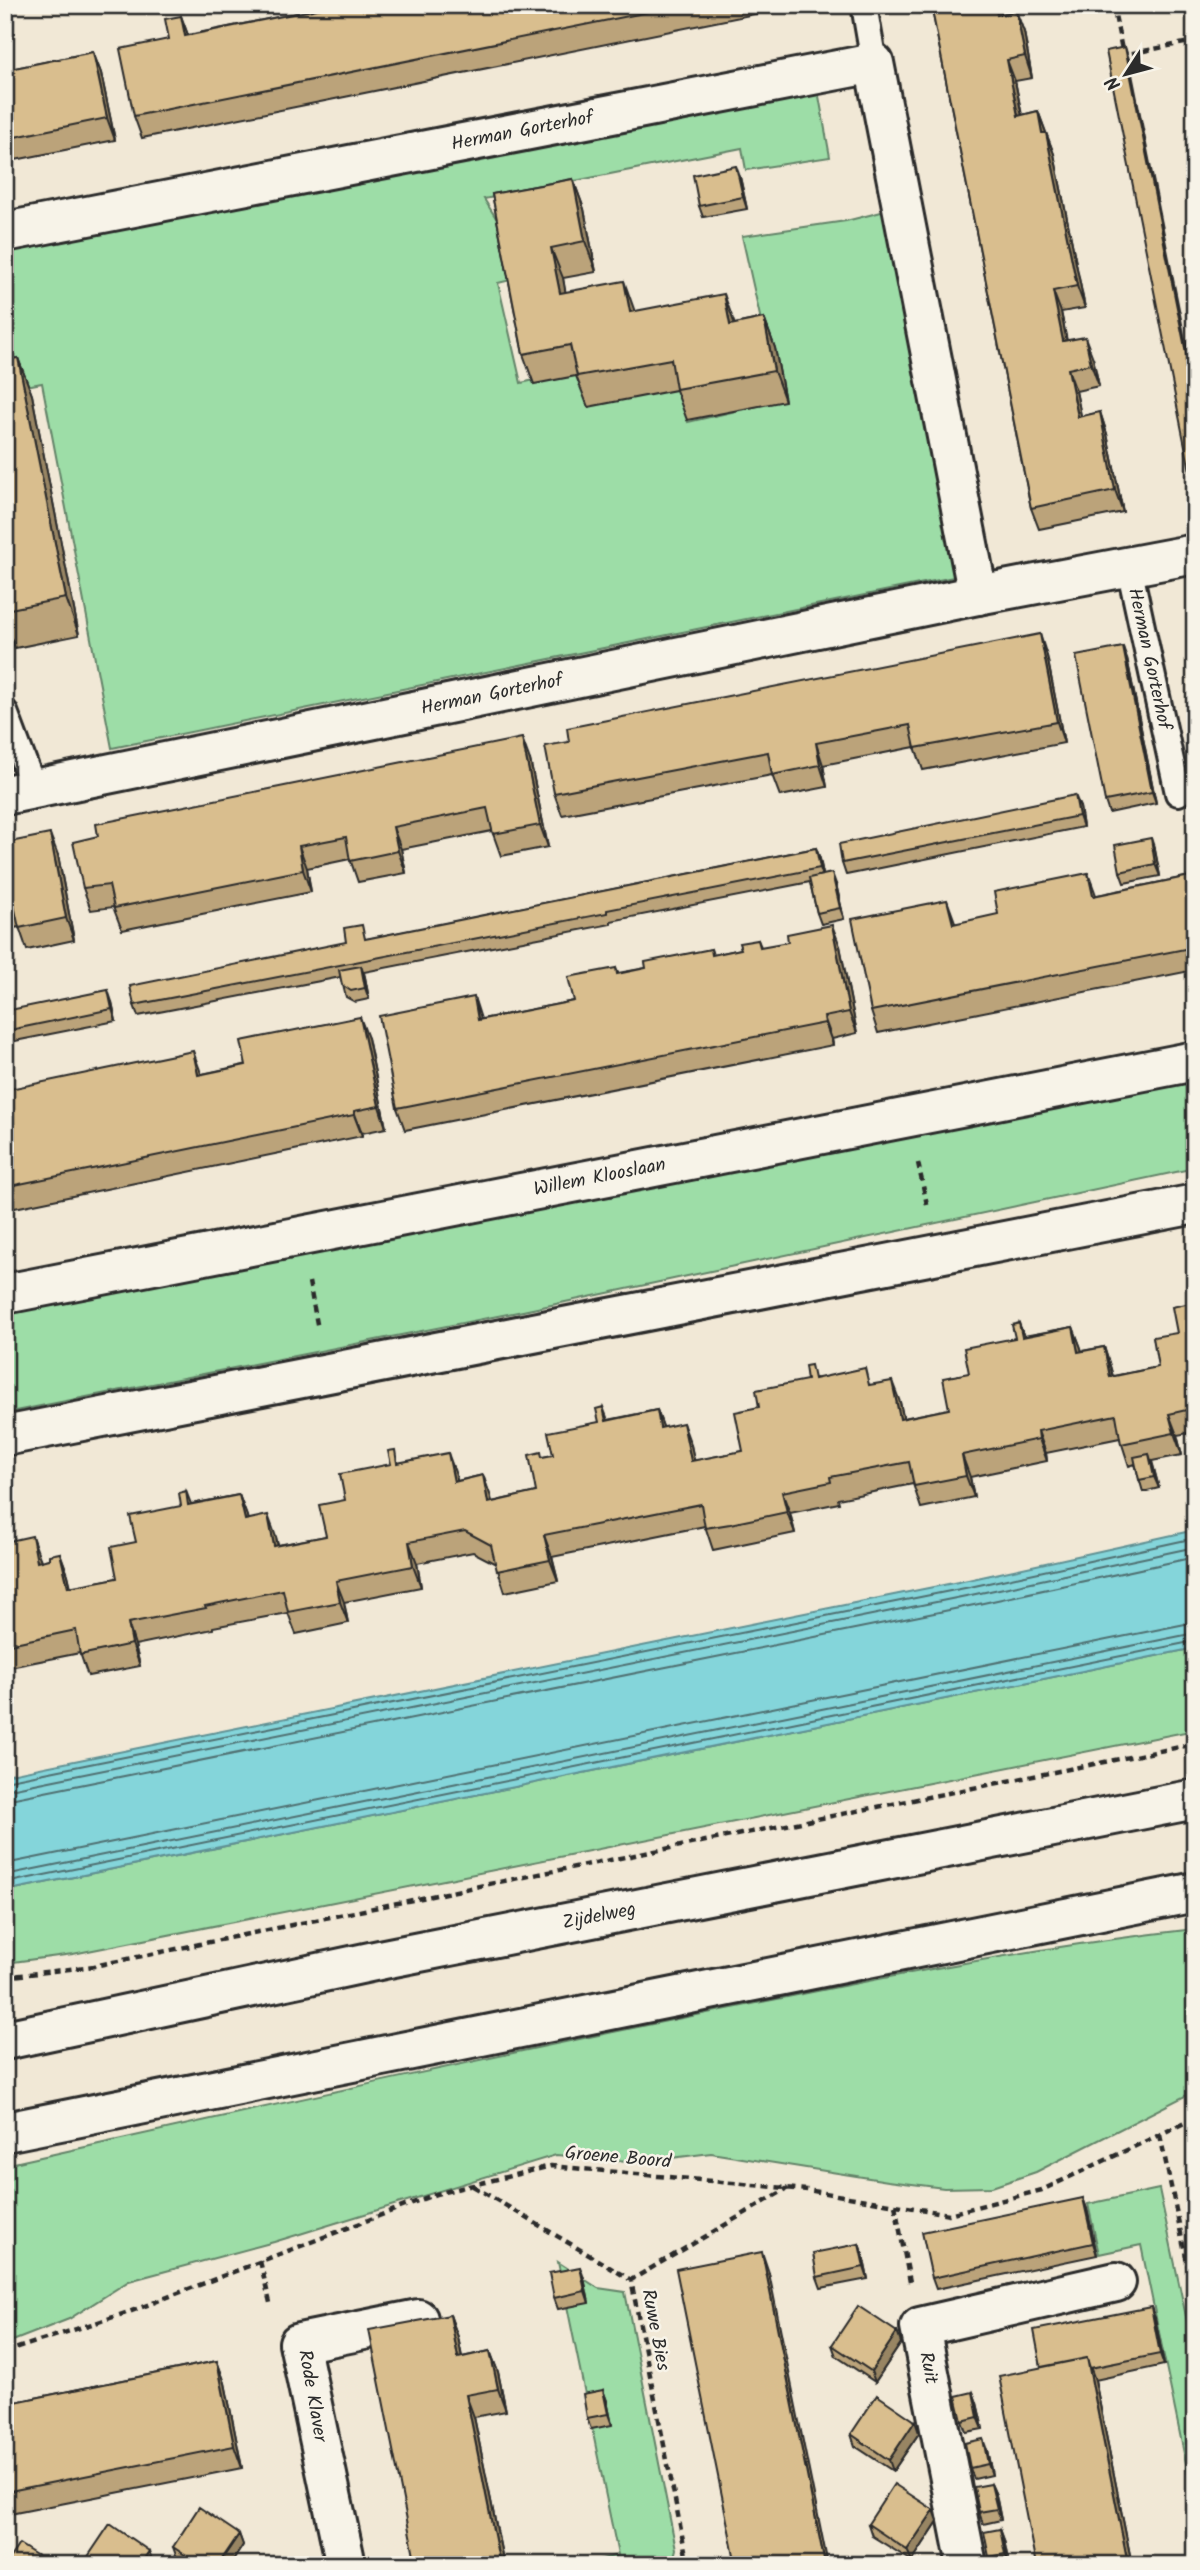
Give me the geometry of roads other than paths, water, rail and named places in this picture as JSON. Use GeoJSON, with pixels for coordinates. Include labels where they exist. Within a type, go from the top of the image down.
{"type":"FeatureCollection","features":[{"type":"Feature","properties":{"kind":"street","name":"Herman Gorterhof"},"geometry":{"type":"LineString","coordinates":[[5,232],[874,63]]}},
{"type":"Feature","properties":{"kind":"street"},"geometry":{"type":"LineString","coordinates":[[874,63],[978,595]]}},
{"type":"Feature","properties":{"kind":"street","name":"Herman Gorterhof"},"geometry":{"type":"LineString","coordinates":[[19,792],[978,595],[1195,554]]}},
{"type":"Feature","properties":{"kind":"street","name":"Willem Klooslaan"},"geometry":{"type":"LineString","coordinates":[[5,1294],[1195,1061]]}},
{"type":"Feature","properties":{"kind":"street"},"geometry":{"type":"LineString","coordinates":[[5,1436],[1195,1204]]}},
{"type":"Feature","properties":{"kind":"street","name":"Zijdelweg"},"geometry":{"type":"LineString","coordinates":[[5,2040],[384,1959],[1195,1799]]}},
{"type":"Feature","properties":{"kind":"street"},"geometry":{"type":"LineString","coordinates":[[5,2133],[1195,1892]]}},
{"type":"Feature","properties":{"kind":"street","name":"Ruit"},"geometry":{"type":"LineString","coordinates":[[967,2565],[920,2327],[1116,2282]]}},
{"type":"Feature","properties":{"kind":"street","name":"Rode Klaver"},"geometry":{"type":"LineString","coordinates":[[346,2565],[299,2343],[418,2319]]}},
{"type":"Feature","properties":{"kind":"lane"},"geometry":{"type":"LineString","coordinates":[[864,5],[874,63]]}},
{"type":"Feature","properties":{"kind":"lane","name":"Herman Gorterhof"},"geometry":{"type":"LineString","coordinates":[[1129,567],[1178,793]]}},
{"type":"Feature","properties":{"kind":"lane"},"geometry":{"type":"LineString","coordinates":[[5,712],[19,792]]}},
{"type":"Feature","properties":{"kind":"water"},"geometry":{"type":"Polygon","coordinates":[[[1195,1530],[1195,1648],[5,1891],[5,1775],[968,1580],[1195,1530]]]}}]}
